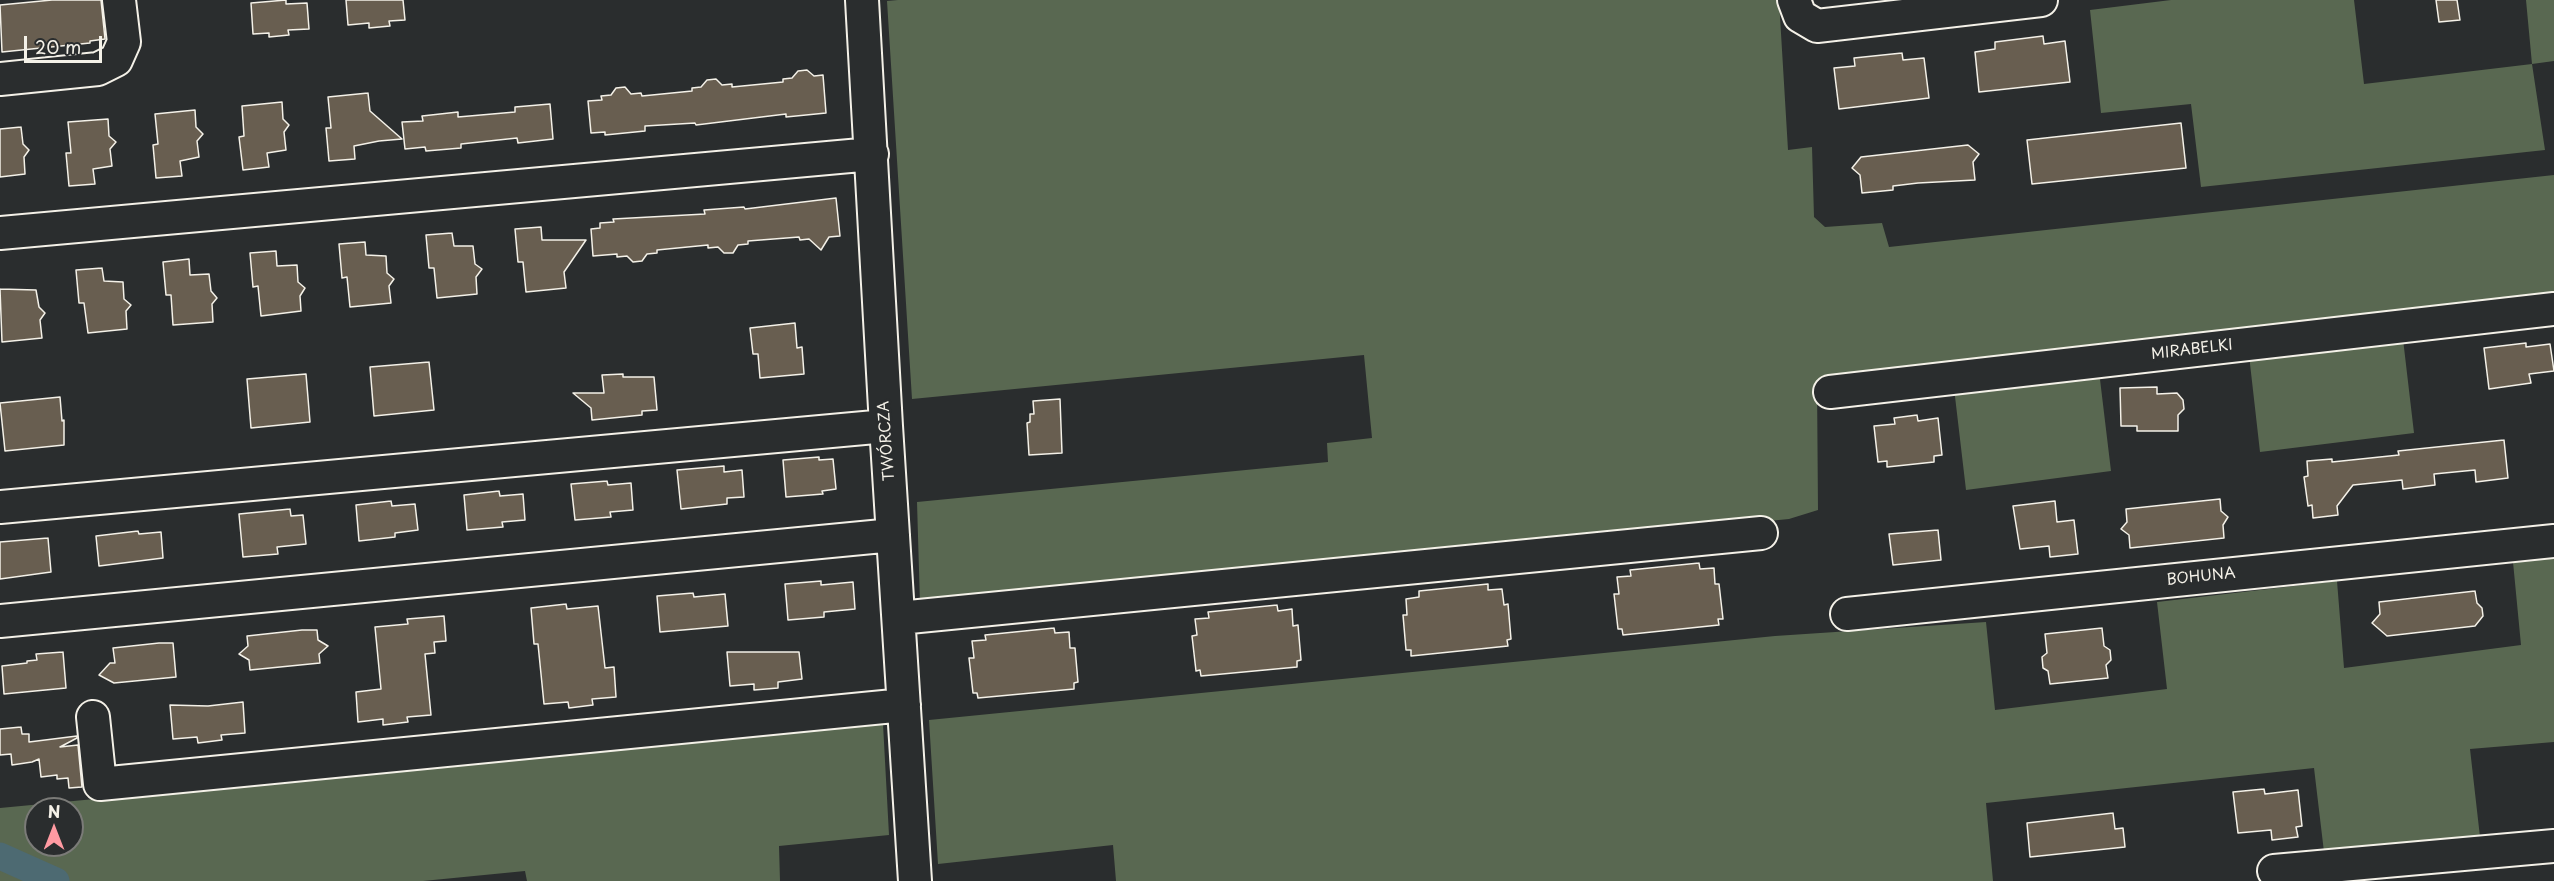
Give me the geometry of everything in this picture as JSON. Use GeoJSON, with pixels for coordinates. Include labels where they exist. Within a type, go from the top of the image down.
{"type":"FeatureCollection","features":[{"type":"Feature","properties":{"kind":"street"},"geometry":{"type":"LineString","coordinates":[[0,79],[98,69],[116,60],[124,42],[119,0]]}},
{"type":"Feature","properties":{"kind":"street","name":"TWÓRCZA"},"geometry":{"type":"LineString","coordinates":[[862,0],[915,881]]}},
{"type":"Feature","properties":{"kind":"street"},"geometry":{"type":"LineString","coordinates":[[1794,0],[1800,16],[1817,26],[2041,0]]}},
{"type":"Feature","properties":{"kind":"street"},"geometry":{"type":"LineString","coordinates":[[0,233],[872,154]]}},
{"type":"Feature","properties":{"kind":"street","name":"MIRABELKI"},"geometry":{"type":"LineString","coordinates":[[1830,392],[2554,309]]}},
{"type":"Feature","properties":{"kind":"street"},"geometry":{"type":"LineString","coordinates":[[0,507],[886,426]]}},
{"type":"Feature","properties":{"kind":"street"},"geometry":{"type":"LineString","coordinates":[[899,618],[1761,533]]}},
{"type":"Feature","properties":{"kind":"street"},"geometry":{"type":"LineString","coordinates":[[0,621],[893,535]]}},
{"type":"Feature","properties":{"kind":"street","name":"BOHUNA"},"geometry":{"type":"LineString","coordinates":[[1847,614],[2554,541]]}},
{"type":"Feature","properties":{"kind":"street"},"geometry":{"type":"LineString","coordinates":[[93,717],[100,784],[904,705]]}},
{"type":"Feature","properties":{"kind":"street"},"geometry":{"type":"LineString","coordinates":[[2274,871],[2554,846]]}},
{"type":"Feature","properties":{"kind":"green space"},"geometry":{"type":"Polygon","coordinates":[[[1779,0],[1788,150],[1812,147],[1814,217],[1825,227],[1882,223],[1889,247],[2554,175],[2554,302],[1817,383],[1818,510],[1789,519],[920,604],[917,502],[1328,462],[1327,443],[1372,438],[1364,355],[912,399],[887,1],[1779,0]]]}},
{"type":"Feature","properties":{"kind":"green space"},"geometry":{"type":"Polygon","coordinates":[[[2171,0],[2354,0],[2364,84],[2532,64],[2545,150],[2201,187],[2191,104],[2101,113],[2090,10],[2171,0]]]}},
{"type":"Feature","properties":{"kind":"green space"},"geometry":{"type":"Polygon","coordinates":[[[2526,0],[2554,0],[2554,61],[2532,64],[2526,0]]]}},
{"type":"Feature","properties":{"kind":"green space"},"geometry":{"type":"Polygon","coordinates":[[[2403,339],[2414,433],[2260,452],[2249,355],[2403,339]]]}},
{"type":"Feature","properties":{"kind":"green space"},"geometry":{"type":"Polygon","coordinates":[[[2099,371],[2111,471],[1966,490],[1954,388],[2099,371]]]}},
{"type":"Feature","properties":{"kind":"green space"},"geometry":{"type":"Polygon","coordinates":[[[2554,558],[2554,742],[2470,749],[2480,837],[2324,852],[2314,768],[1986,803],[1993,881],[1116,881],[1113,845],[938,864],[929,720],[1775,636],[1986,622],[1995,710],[2167,689],[2157,602],[2337,581],[2344,668],[2521,645],[2513,562],[2554,558]]]}},
{"type":"Feature","properties":{"kind":"green space"},"geometry":{"type":"Polygon","coordinates":[[[883,724],[889,835],[779,846],[780,881],[527,881],[525,871],[423,881],[0,881],[0,808],[24,806],[24,857],[84,857],[84,800],[883,724]]]}},
{"type":"Feature","properties":{"kind":"building"},"geometry":{"type":"Polygon","coordinates":[[[52,0],[101,0],[105,39],[90,41],[90,43],[2,52],[0,5],[52,0]]]}},
{"type":"Feature","properties":{"kind":"building"},"geometry":{"type":"Polygon","coordinates":[[[286,0],[286,4],[307,3],[309,29],[288,30],[289,35],[269,37],[269,33],[253,34],[251,3],[286,0]]]}},
{"type":"Feature","properties":{"kind":"building"},"geometry":{"type":"Polygon","coordinates":[[[346,0],[403,0],[405,20],[389,21],[390,26],[369,28],[369,23],[348,25],[346,0]]]}},
{"type":"Feature","properties":{"kind":"building"},"geometry":{"type":"Polygon","coordinates":[[[2436,0],[2457,0],[2460,20],[2439,22],[2436,0]]]}},
{"type":"Feature","properties":{"kind":"building"},"geometry":{"type":"Polygon","coordinates":[[[2043,36],[2044,44],[2065,41],[2070,82],[1979,92],[1975,52],[1995,49],[1995,42],[2043,36]]]}},
{"type":"Feature","properties":{"kind":"building"},"geometry":{"type":"Polygon","coordinates":[[[1902,53],[1903,60],[1924,58],[1929,98],[1839,109],[1834,68],[1855,66],[1854,58],[1902,53]]]}},
{"type":"Feature","properties":{"kind":"building"},"geometry":{"type":"Polygon","coordinates":[[[807,70],[814,76],[823,75],[826,113],[786,117],[786,114],[696,125],[695,123],[645,126],[645,131],[605,135],[605,132],[591,133],[588,101],[602,100],[601,96],[611,95],[616,88],[625,87],[631,94],[641,93],[642,96],[692,91],[692,88],[701,87],[707,80],[716,79],[722,85],[732,84],[732,87],[783,82],[783,79],[792,78],[798,71],[807,70]]]}},
{"type":"Feature","properties":{"kind":"building"},"geometry":{"type":"Polygon","coordinates":[[[368,93],[370,111],[402,139],[354,146],[355,159],[329,161],[326,128],[331,128],[328,97],[368,93]]]}},
{"type":"Feature","properties":{"kind":"building"},"geometry":{"type":"Polygon","coordinates":[[[282,102],[283,119],[289,125],[284,132],[286,150],[267,153],[269,167],[243,170],[239,137],[244,136],[242,106],[282,102]]]}},
{"type":"Feature","properties":{"kind":"building"},"geometry":{"type":"Polygon","coordinates":[[[550,104],[553,139],[518,143],[517,138],[461,144],[461,148],[426,151],[425,147],[405,149],[402,122],[423,121],[422,116],[458,112],[458,117],[515,112],[515,107],[550,104]]]}},
{"type":"Feature","properties":{"kind":"building"},"geometry":{"type":"Polygon","coordinates":[[[195,110],[196,127],[203,134],[197,141],[199,157],[180,161],[182,176],[156,178],[153,145],[158,144],[155,114],[195,110]]]}},
{"type":"Feature","properties":{"kind":"building"},"geometry":{"type":"Polygon","coordinates":[[[108,119],[109,136],[116,142],[110,149],[112,166],[93,169],[95,184],[69,186],[66,153],[71,153],[68,122],[108,119]]]}},
{"type":"Feature","properties":{"kind":"building"},"geometry":{"type":"Polygon","coordinates":[[[2181,123],[2186,168],[2032,184],[2027,140],[2181,123]]]}},
{"type":"Feature","properties":{"kind":"building"},"geometry":{"type":"Polygon","coordinates":[[[21,127],[23,144],[29,150],[24,157],[25,174],[0,177],[0,129],[21,127]]]}},
{"type":"Feature","properties":{"kind":"building"},"geometry":{"type":"Polygon","coordinates":[[[1968,145],[1979,154],[1973,162],[1975,180],[1918,183],[1893,186],[1893,190],[1862,193],[1860,175],[1852,168],[1861,157],[1968,145]]]}},
{"type":"Feature","properties":{"kind":"building"},"geometry":{"type":"Polygon","coordinates":[[[836,198],[840,236],[829,237],[821,250],[809,239],[800,240],[799,237],[748,241],[748,244],[738,245],[733,253],[724,253],[718,247],[708,248],[708,245],[657,250],[657,253],[647,254],[642,261],[633,262],[627,256],[617,257],[617,254],[593,256],[591,229],[600,228],[600,223],[614,222],[613,219],[705,214],[704,210],[744,207],[745,209],[836,198]]]}},
{"type":"Feature","properties":{"kind":"building"},"geometry":{"type":"Polygon","coordinates":[[[541,227],[542,240],[586,240],[564,272],[566,288],[526,292],[523,262],[518,262],[515,229],[541,227]]]}},
{"type":"Feature","properties":{"kind":"building"},"geometry":{"type":"Polygon","coordinates":[[[452,233],[454,246],[473,246],[475,264],[482,269],[476,277],[477,294],[437,298],[434,268],[429,268],[426,235],[452,233]]]}},
{"type":"Feature","properties":{"kind":"building"},"geometry":{"type":"Polygon","coordinates":[[[365,242],[366,255],[386,256],[387,273],[394,279],[389,286],[391,303],[350,307],[347,277],[342,278],[339,244],[365,242]]]}},
{"type":"Feature","properties":{"kind":"building"},"geometry":{"type":"Polygon","coordinates":[[[276,251],[277,266],[297,265],[298,282],[305,288],[300,296],[301,311],[261,316],[258,286],[253,287],[250,253],[276,251]]]}},
{"type":"Feature","properties":{"kind":"building"},"geometry":{"type":"Polygon","coordinates":[[[189,259],[190,275],[209,274],[211,291],[217,298],[212,304],[213,322],[173,325],[171,295],[166,295],[163,262],[189,259]]]}},
{"type":"Feature","properties":{"kind":"building"},"geometry":{"type":"Polygon","coordinates":[[[102,268],[104,281],[123,282],[124,299],[131,305],[126,311],[127,329],[88,333],[84,303],[79,303],[76,270],[102,268]]]}},
{"type":"Feature","properties":{"kind":"building"},"geometry":{"type":"Polygon","coordinates":[[[0,289],[36,290],[39,307],[45,313],[40,320],[42,338],[2,342],[0,289]]]}},
{"type":"Feature","properties":{"kind":"building"},"geometry":{"type":"Polygon","coordinates":[[[795,323],[797,348],[802,347],[804,374],[760,378],[758,354],[753,354],[750,328],[795,323]]]}},
{"type":"Feature","properties":{"kind":"building"},"geometry":{"type":"Polygon","coordinates":[[[2526,343],[2526,347],[2550,344],[2554,371],[2529,374],[2531,383],[2489,389],[2484,348],[2526,343]]]}},
{"type":"Feature","properties":{"kind":"building"},"geometry":{"type":"Polygon","coordinates":[[[429,362],[434,410],[374,416],[370,367],[429,362]]]}},
{"type":"Feature","properties":{"kind":"building"},"geometry":{"type":"Polygon","coordinates":[[[306,374],[310,422],[251,428],[247,379],[306,374]]]}},
{"type":"Feature","properties":{"kind":"building"},"geometry":{"type":"Polygon","coordinates":[[[623,374],[623,377],[654,377],[657,410],[642,411],[642,415],[592,420],[591,408],[573,393],[604,393],[602,375],[623,374]]]}},
{"type":"Feature","properties":{"kind":"building"},"geometry":{"type":"Polygon","coordinates":[[[2157,387],[2157,394],[2177,393],[2183,400],[2184,409],[2178,415],[2178,431],[2137,431],[2137,426],[2121,426],[2120,388],[2157,387]]]}},
{"type":"Feature","properties":{"kind":"building"},"geometry":{"type":"Polygon","coordinates":[[[60,397],[62,421],[64,420],[64,445],[5,451],[0,403],[60,397]]]}},
{"type":"Feature","properties":{"kind":"building"},"geometry":{"type":"Polygon","coordinates":[[[1060,399],[1062,453],[1029,455],[1027,423],[1030,422],[1030,414],[1034,414],[1033,401],[1060,399]]]}},
{"type":"Feature","properties":{"kind":"building"},"geometry":{"type":"Polygon","coordinates":[[[1917,415],[1918,421],[1938,418],[1942,455],[1934,456],[1934,462],[1887,467],[1887,461],[1878,462],[1874,426],[1895,424],[1894,418],[1917,415]]]}},
{"type":"Feature","properties":{"kind":"building"},"geometry":{"type":"Polygon","coordinates":[[[2504,440],[2508,478],[2476,482],[2475,470],[2434,474],[2435,485],[2403,489],[2402,480],[2353,485],[2337,506],[2338,515],[2313,518],[2312,505],[2308,506],[2304,477],[2308,476],[2307,461],[2332,459],[2332,462],[2399,455],[2398,451],[2504,440]]]}},
{"type":"Feature","properties":{"kind":"building"},"geometry":{"type":"Polygon","coordinates":[[[819,457],[819,460],[833,459],[836,489],[822,491],[823,494],[786,497],[783,460],[819,457]]]}},
{"type":"Feature","properties":{"kind":"building"},"geometry":{"type":"Polygon","coordinates":[[[724,466],[724,472],[742,470],[744,497],[727,498],[727,504],[681,509],[677,470],[724,466]]]}},
{"type":"Feature","properties":{"kind":"building"},"geometry":{"type":"Polygon","coordinates":[[[607,481],[608,485],[631,483],[633,510],[610,512],[611,517],[575,520],[571,484],[607,481]]]}},
{"type":"Feature","properties":{"kind":"building"},"geometry":{"type":"Polygon","coordinates":[[[499,491],[500,496],[523,494],[525,520],[502,522],[503,527],[467,530],[464,495],[499,491]]]}},
{"type":"Feature","properties":{"kind":"building"},"geometry":{"type":"Polygon","coordinates":[[[2220,499],[2221,511],[2228,517],[2223,525],[2224,538],[2130,548],[2129,535],[2121,529],[2127,522],[2126,509],[2220,499]]]}},
{"type":"Feature","properties":{"kind":"building"},"geometry":{"type":"Polygon","coordinates":[[[391,501],[392,506],[415,504],[418,530],[395,533],[395,537],[359,541],[356,505],[391,501]]]}},
{"type":"Feature","properties":{"kind":"building"},"geometry":{"type":"Polygon","coordinates":[[[2055,501],[2057,522],[2074,520],[2078,554],[2050,557],[2049,546],[2020,549],[2013,506],[2055,501]]]}},
{"type":"Feature","properties":{"kind":"building"},"geometry":{"type":"Polygon","coordinates":[[[290,509],[291,516],[303,515],[306,544],[277,547],[278,554],[243,557],[239,514],[290,509]]]}},
{"type":"Feature","properties":{"kind":"building"},"geometry":{"type":"Polygon","coordinates":[[[1938,530],[1941,560],[1893,565],[1889,534],[1938,530]]]}},
{"type":"Feature","properties":{"kind":"building"},"geometry":{"type":"Polygon","coordinates":[[[138,531],[139,534],[161,532],[163,558],[99,566],[96,536],[138,531]]]}},
{"type":"Feature","properties":{"kind":"building"},"geometry":{"type":"Polygon","coordinates":[[[48,538],[51,572],[0,579],[0,542],[48,538]]]}},
{"type":"Feature","properties":{"kind":"building"},"geometry":{"type":"Polygon","coordinates":[[[1699,563],[1700,569],[1714,568],[1715,584],[1719,584],[1723,619],[1718,619],[1719,625],[1623,635],[1622,629],[1618,629],[1614,594],[1619,594],[1617,577],[1631,576],[1630,570],[1699,563]]]}},
{"type":"Feature","properties":{"kind":"building"},"geometry":{"type":"Polygon","coordinates":[[[821,581],[821,585],[853,582],[855,609],[824,612],[824,617],[788,620],[785,584],[821,581]]]}},
{"type":"Feature","properties":{"kind":"building"},"geometry":{"type":"Polygon","coordinates":[[[1488,584],[1488,590],[1502,589],[1504,605],[1508,604],[1511,639],[1507,640],[1508,646],[1411,656],[1411,650],[1406,650],[1403,615],[1407,615],[1406,599],[1419,597],[1419,591],[1488,584]]]}},
{"type":"Feature","properties":{"kind":"building"},"geometry":{"type":"Polygon","coordinates":[[[2475,591],[2483,616],[2475,626],[2387,636],[2372,623],[2380,614],[2379,602],[2475,591]]]}},
{"type":"Feature","properties":{"kind":"building"},"geometry":{"type":"Polygon","coordinates":[[[693,593],[694,597],[725,594],[728,626],[660,632],[657,596],[693,593]]]}},
{"type":"Feature","properties":{"kind":"building"},"geometry":{"type":"Polygon","coordinates":[[[566,604],[567,609],[598,606],[605,668],[614,667],[616,697],[592,699],[593,705],[569,708],[568,702],[544,704],[538,644],[534,644],[531,608],[566,604]]]}},
{"type":"Feature","properties":{"kind":"building"},"geometry":{"type":"Polygon","coordinates":[[[1277,605],[1278,611],[1292,609],[1293,626],[1298,625],[1301,660],[1297,661],[1297,667],[1201,676],[1200,670],[1196,671],[1192,636],[1197,635],[1195,619],[1209,618],[1208,612],[1277,605]]]}},
{"type":"Feature","properties":{"kind":"building"},"geometry":{"type":"Polygon","coordinates":[[[444,616],[446,641],[434,642],[435,653],[425,654],[431,715],[407,717],[408,722],[383,725],[383,719],[358,722],[356,692],[381,689],[375,627],[408,624],[407,619],[444,616]]]}},
{"type":"Feature","properties":{"kind":"building"},"geometry":{"type":"Polygon","coordinates":[[[1054,628],[1055,633],[1069,632],[1070,648],[1075,648],[1078,682],[1074,683],[1074,689],[978,698],[977,693],[973,693],[969,658],[974,658],[972,641],[986,640],[985,635],[1054,628]]]}},
{"type":"Feature","properties":{"kind":"building"},"geometry":{"type":"Polygon","coordinates":[[[2102,628],[2104,646],[2110,650],[2111,660],[2106,665],[2108,678],[2050,684],[2048,671],[2043,668],[2042,657],[2047,653],[2045,634],[2102,628]]]}},
{"type":"Feature","properties":{"kind":"building"},"geometry":{"type":"Polygon","coordinates":[[[317,630],[318,640],[328,646],[319,654],[320,663],[250,670],[249,660],[239,654],[248,646],[247,636],[317,630]]]}},
{"type":"Feature","properties":{"kind":"building"},"geometry":{"type":"Polygon","coordinates":[[[173,643],[176,677],[114,683],[99,675],[110,663],[115,663],[113,648],[173,643]]]}},
{"type":"Feature","properties":{"kind":"building"},"geometry":{"type":"Polygon","coordinates":[[[63,652],[66,688],[4,694],[2,666],[37,660],[36,654],[63,652]]]}},
{"type":"Feature","properties":{"kind":"building"},"geometry":{"type":"Polygon","coordinates":[[[727,652],[799,652],[802,679],[778,682],[778,688],[754,690],[754,684],[730,686],[727,652]]]}},
{"type":"Feature","properties":{"kind":"building"},"geometry":{"type":"Polygon","coordinates":[[[243,702],[245,733],[221,735],[222,740],[198,743],[197,737],[173,739],[170,705],[208,706],[243,702]]]}},
{"type":"Feature","properties":{"kind":"building"},"geometry":{"type":"Polygon","coordinates":[[[21,727],[22,734],[29,734],[29,742],[77,736],[60,747],[78,745],[82,787],[69,788],[68,778],[57,779],[57,775],[41,777],[39,759],[12,765],[11,754],[0,755],[0,729],[21,727]]]}},
{"type":"Feature","properties":{"kind":"building"},"geometry":{"type":"Polygon","coordinates":[[[2264,789],[2265,794],[2298,790],[2302,826],[2296,827],[2298,837],[2272,840],[2271,830],[2238,833],[2233,792],[2264,789]]]}},
{"type":"Feature","properties":{"kind":"building"},"geometry":{"type":"Polygon","coordinates":[[[2113,813],[2115,829],[2123,828],[2125,847],[2030,857],[2027,823],[2113,813]]]}},
{"type":"Feature","properties":{"kind":"waterway"},"geometry":{"type":"LineString","coordinates":[[0,856],[56,881]]}}]}
